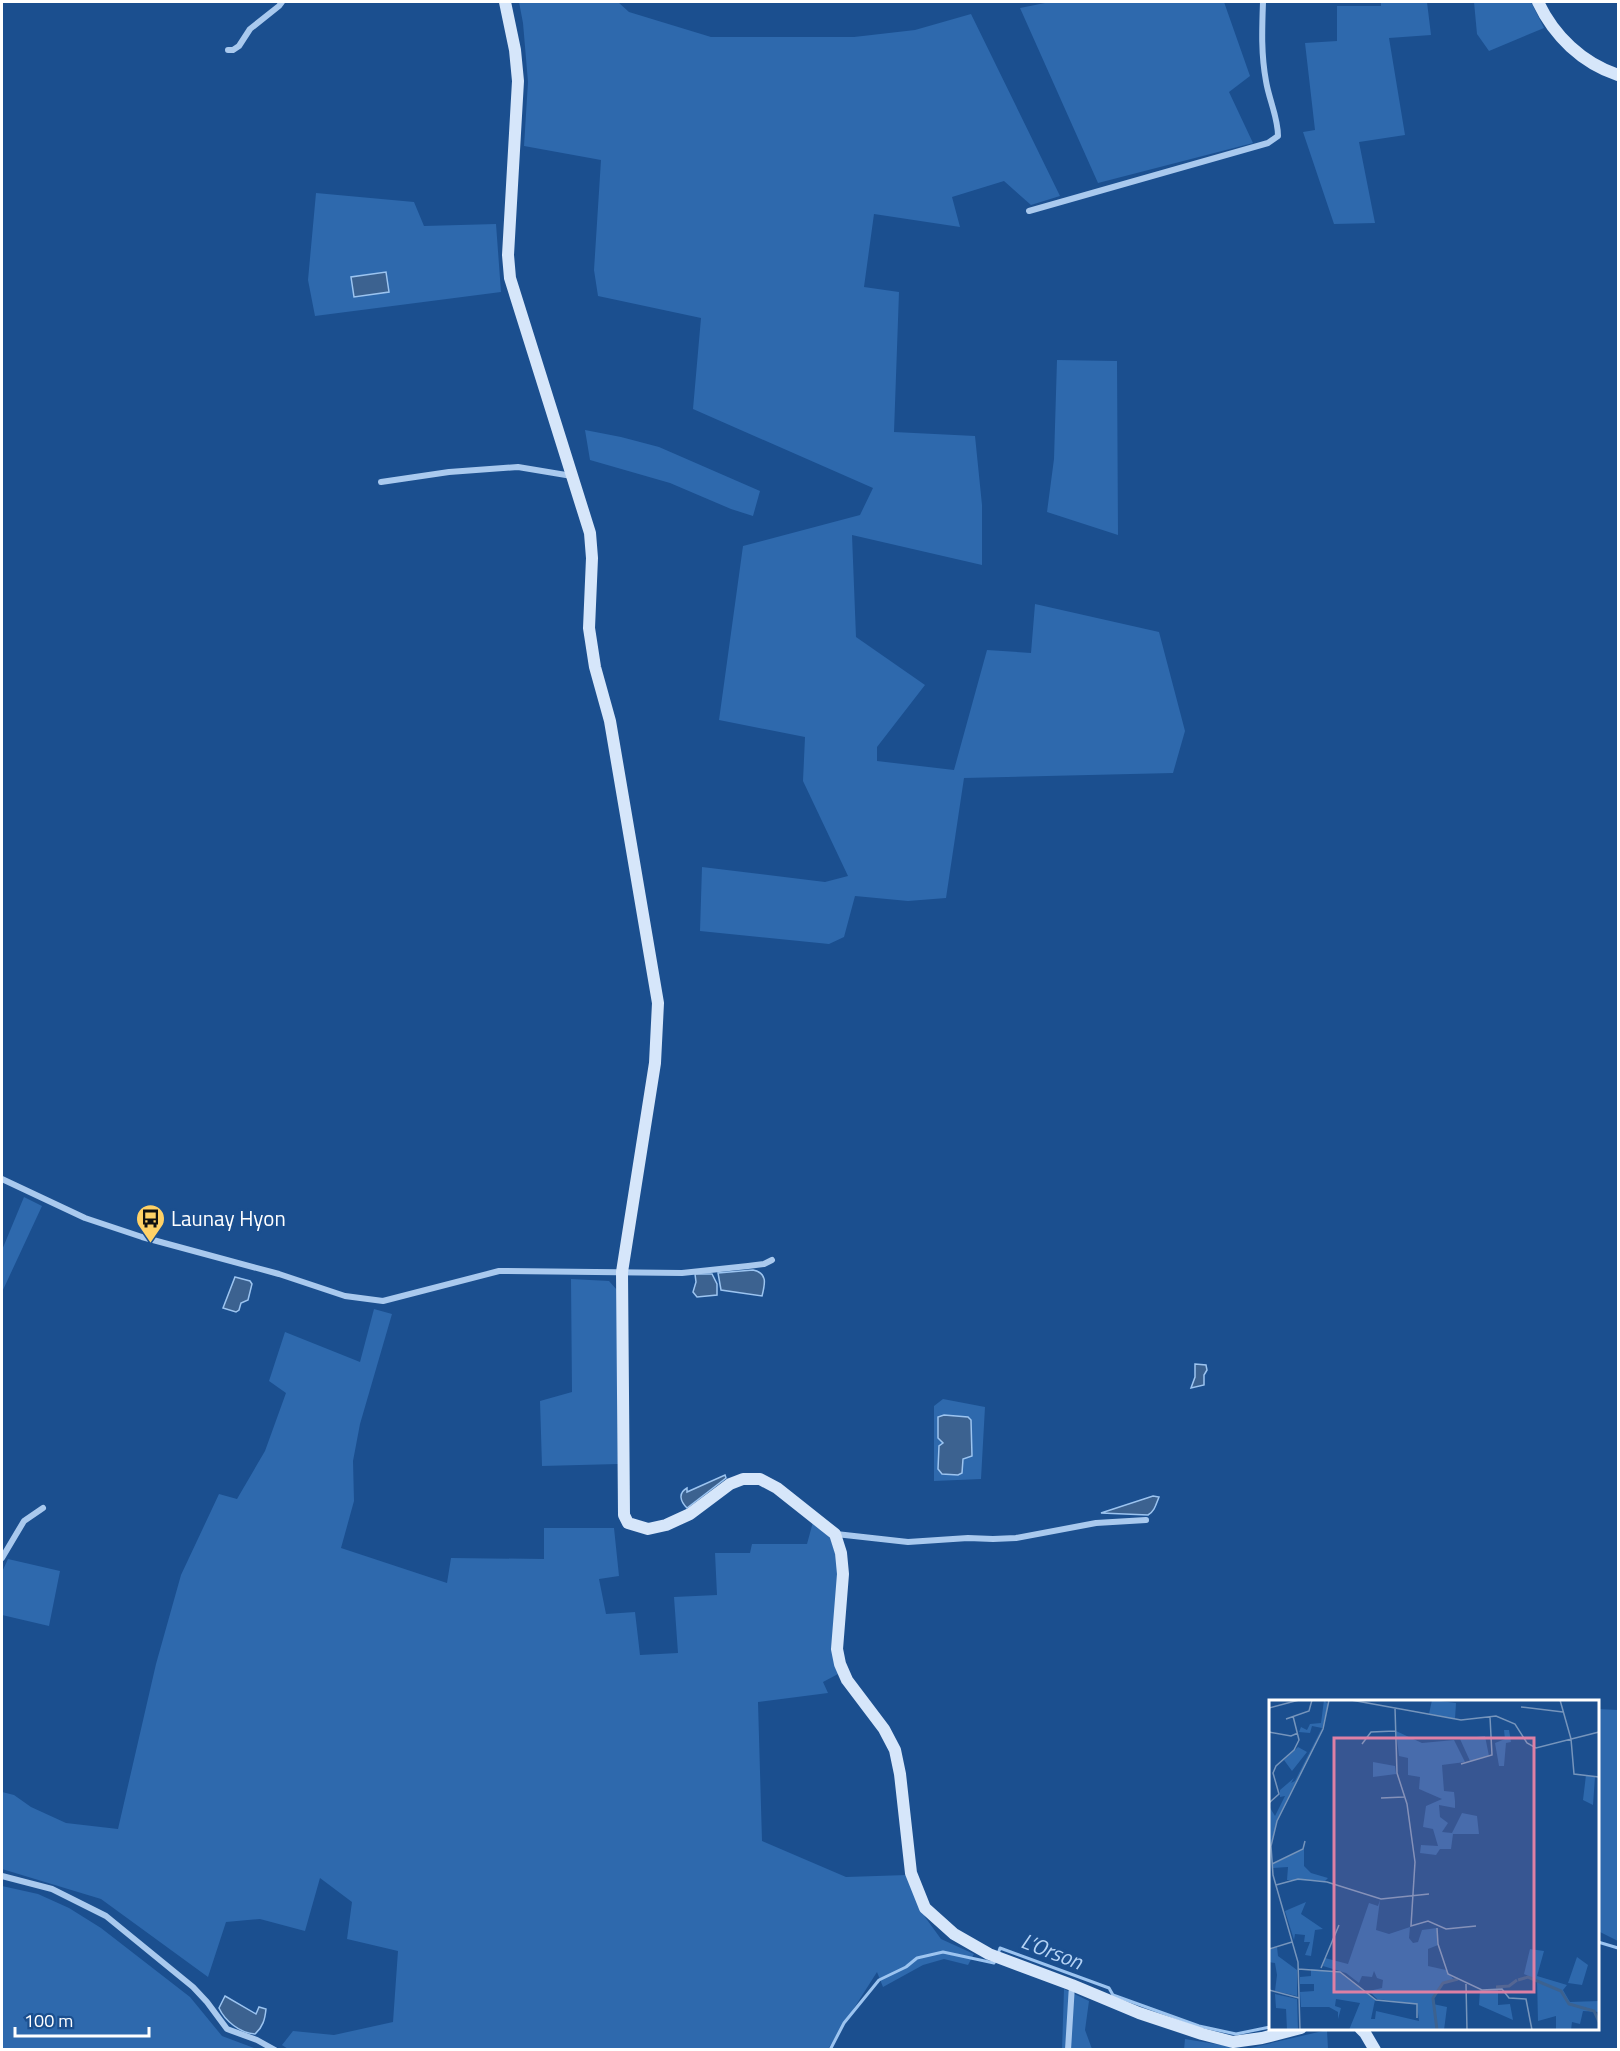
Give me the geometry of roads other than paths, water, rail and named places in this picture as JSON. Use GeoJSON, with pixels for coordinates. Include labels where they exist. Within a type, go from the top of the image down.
{"type":"FeatureCollection","features":[{"type":"Feature","properties":{"kind":"street"},"geometry":{"type":"LineString","coordinates":[[228,50],[239,46],[250,29],[282,2]]}},
{"type":"Feature","properties":{"kind":"street"},"geometry":{"type":"LineString","coordinates":[[506,2],[518,81],[508,255],[510,278],[590,533],[592,558],[589,628],[595,667],[610,720],[658,1003],[655,1063],[622,1272],[624,1515],[628,1523],[648,1529],[666,1525],[690,1514],[730,1484],[743,1479],[760,1479],[777,1488],[835,1534],[908,1542],[1016,1538],[1096,1523],[1146,1520]]}},
{"type":"Feature","properties":{"kind":"street"},"geometry":{"type":"LineString","coordinates":[[1029,211],[1268,143],[1278,136],[1278,126],[1266,84],[1262,48],[1263,2]]}},
{"type":"Feature","properties":{"kind":"street"},"geometry":{"type":"LineString","coordinates":[[1538,2],[1562,39],[1580,55],[1618,75]]}},
{"type":"Feature","properties":{"kind":"street"},"geometry":{"type":"LineString","coordinates":[[381,482],[449,472],[518,466],[572,476]]}},
{"type":"Feature","properties":{"kind":"street"},"geometry":{"type":"LineString","coordinates":[[2,1179],[84,1218],[197,1253],[279,1274],[345,1296],[382,1301],[499,1271],[682,1273],[764,1264],[772,1260]]}},
{"type":"Feature","properties":{"kind":"street"},"geometry":{"type":"LineString","coordinates":[[2,1558],[24,1521],[43,1508]]}},
{"type":"Feature","properties":{"kind":"street"},"geometry":{"type":"LineString","coordinates":[[835,1534],[841,1554],[843,1574],[837,1649],[840,1664],[847,1680],[884,1729],[895,1750],[900,1774],[911,1873],[925,1908],[954,1934],[995,1957],[1072,1985],[1139,2013],[1202,2034],[1233,2042],[1293,2030]]}},
{"type":"Feature","properties":{"kind":"street"},"geometry":{"type":"LineString","coordinates":[[2,1876],[52,1889],[106,1916],[193,1987],[227,2029],[275,2049]]}},
{"type":"Feature","properties":{"kind":"street"},"geometry":{"type":"LineString","coordinates":[[1068,2049],[1072,1985]]}},
{"type":"Feature","properties":{"kind":"street"},"geometry":{"type":"LineString","coordinates":[[1362,2030],[1376,2049]]}},
{"type":"Feature","properties":{"kind":"waterway","name":"L’Orson"},"geometry":{"type":"LineString","coordinates":[[1599,1942],[1618,1948]]}},
{"type":"Feature","properties":{"kind":"waterway","name":"L’Orson"},"geometry":{"type":"LineString","coordinates":[[998,1954],[1000,1948],[1109,1988],[1113,1995],[1199,2026],[1236,2034],[1269,2027]]}},
{"type":"Feature","properties":{"kind":"waterway","name":"L’Orson"},"geometry":{"type":"LineString","coordinates":[[830,2050],[844,2023],[879,1980],[906,1967],[917,1958],[943,1952],[994,1963],[995,1960]]}},
{"type":"Feature","properties":{"kind":"place","name":"Launay Hyon"},"geometry":{"type":"Point","coordinates":[150,1244]}}]}
